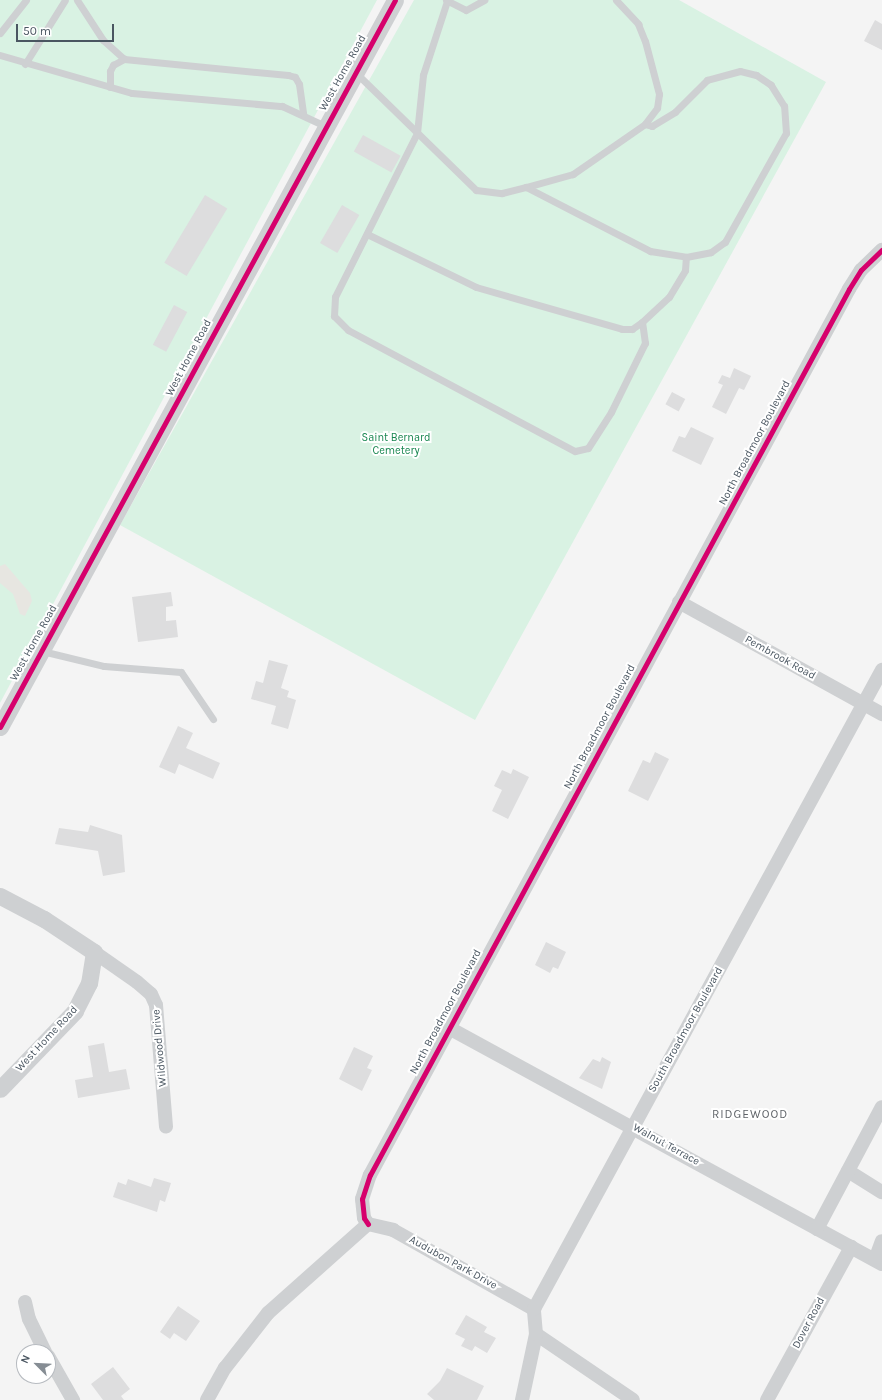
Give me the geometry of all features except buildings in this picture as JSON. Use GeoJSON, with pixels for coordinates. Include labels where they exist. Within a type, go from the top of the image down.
{"type":"FeatureCollection","features":[{"type":"Feature","properties":{"kind":"street","name":"West Home Road"},"geometry":{"type":"LineString","coordinates":[[0,727],[325,126],[395,0]]}},
{"type":"Feature","properties":{"kind":"street","name":"North Broadmoor Boulevard"},"geometry":{"type":"LineString","coordinates":[[368,1224],[362,1208],[364,1188],[448,1028],[849,289],[861,270],[882,250]]}},
{"type":"Feature","properties":{"kind":"street","name":"Pembrook Road"},"geometry":{"type":"LineString","coordinates":[[678,602],[882,714]]}},
{"type":"Feature","properties":{"kind":"street","name":"South Broadmoor Boulevard"},"geometry":{"type":"LineString","coordinates":[[534,1309],[882,670]]}},
{"type":"Feature","properties":{"kind":"street"},"geometry":{"type":"LineString","coordinates":[[0,896],[44,918],[94,952]]}},
{"type":"Feature","properties":{"kind":"street","name":"West Home Road"},"geometry":{"type":"LineString","coordinates":[[0,1089],[75,1011],[89,983],[94,952]]}},
{"type":"Feature","properties":{"kind":"street","name":"Wildwood Drive"},"geometry":{"type":"LineString","coordinates":[[94,952],[137,982],[151,994],[156,1005],[166,1127]]}},
{"type":"Feature","properties":{"kind":"street","name":"Walnut Terrace"},"geometry":{"type":"LineString","coordinates":[[448,1028],[878,1262]]}},
{"type":"Feature","properties":{"kind":"street"},"geometry":{"type":"LineString","coordinates":[[817,1229],[882,1107]]}},
{"type":"Feature","properties":{"kind":"street"},"geometry":{"type":"LineString","coordinates":[[848,1171],[882,1192]]}},
{"type":"Feature","properties":{"kind":"street"},"geometry":{"type":"LineString","coordinates":[[207,1400],[225,1368],[268,1313],[368,1224]]}},
{"type":"Feature","properties":{"kind":"street","name":"Audubon Park Drive"},"geometry":{"type":"LineString","coordinates":[[368,1224],[393,1230],[534,1309]]}},
{"type":"Feature","properties":{"kind":"street"},"geometry":{"type":"LineString","coordinates":[[878,1262],[882,1241]]}},
{"type":"Feature","properties":{"kind":"street","name":"Dover Road"},"geometry":{"type":"LineString","coordinates":[[767,1400],[850,1247]]}},
{"type":"Feature","properties":{"kind":"street"},"geometry":{"type":"LineString","coordinates":[[26,1302],[29,1318],[41,1344]]}},
{"type":"Feature","properties":{"kind":"street"},"geometry":{"type":"LineString","coordinates":[[522,1400],[536,1334],[534,1309]]}},
{"type":"Feature","properties":{"kind":"street"},"geometry":{"type":"LineString","coordinates":[[536,1334],[633,1400]]}},
{"type":"Feature","properties":{"kind":"street"},"geometry":{"type":"LineString","coordinates":[[56,1370],[73,1400]]}},
{"type":"Feature","properties":{"kind":"lane"},"geometry":{"type":"LineString","coordinates":[[0,33],[26,0]]}},
{"type":"Feature","properties":{"kind":"lane"},"geometry":{"type":"LineString","coordinates":[[26,64],[65,0]]}},
{"type":"Feature","properties":{"kind":"lane"},"geometry":{"type":"LineString","coordinates":[[77,0],[103,40],[124,59]]}},
{"type":"Feature","properties":{"kind":"lane"},"geometry":{"type":"LineString","coordinates":[[484,0],[466,10],[446,1],[423,74],[417,133],[335,297],[334,316],[340,324],[575,451],[588,448],[611,412],[645,343],[642,322]]}},
{"type":"Feature","properties":{"kind":"lane"},"geometry":{"type":"LineString","coordinates":[[355,72],[476,190],[502,193],[526,187],[573,174],[646,124],[657,108],[658,94],[638,24],[616,0]]}},
{"type":"Feature","properties":{"kind":"lane"},"geometry":{"type":"LineString","coordinates":[[0,55],[26,64],[132,93],[282,106],[303,114],[325,126]]}},
{"type":"Feature","properties":{"kind":"lane"},"geometry":{"type":"LineString","coordinates":[[110,87],[110,71],[113,65],[124,59],[288,75],[296,77],[300,84],[303,114]]}},
{"type":"Feature","properties":{"kind":"lane"},"geometry":{"type":"LineString","coordinates":[[526,187],[650,251],[686,257],[711,252],[725,242],[786,133],[784,106],[771,85],[756,75],[740,71],[707,80],[675,112],[652,126],[646,124]]}},
{"type":"Feature","properties":{"kind":"lane"},"geometry":{"type":"LineString","coordinates":[[367,234],[476,287],[622,329],[632,329],[642,322],[679,283],[686,257]]}},
{"type":"Feature","properties":{"kind":"lane"},"geometry":{"type":"LineString","coordinates":[[42,651],[104,666],[181,672],[213,719]]}},
{"type":"Feature","properties":{"kind":"green space"},"geometry":{"type":"Polygon","coordinates":[[[0,0],[377,0],[0,703],[0,0]]]}},
{"type":"Feature","properties":{"kind":"green space","name":"Saint Bernard Cemetery"},"geometry":{"type":"Polygon","coordinates":[[[414,0],[679,0],[826,82],[475,720],[120,525],[414,0]]]}},
{"type":"Feature","properties":{"kind":"sand"},"geometry":{"type":"Polygon","coordinates":[[[5,564],[30,593],[32,601],[25,616],[20,614],[13,594],[0,583],[0,566],[5,564]]]}},
{"type":"Feature","properties":{"kind":"cycle path"},"geometry":{"type":"LineString","coordinates":[[0,727],[395,0]]}},
{"type":"Feature","properties":{"kind":"cycle path"},"geometry":{"type":"LineString","coordinates":[[368,1224],[364,1218],[362,1199],[370,1175],[849,289],[861,270],[882,250]]}},
{"type":"Feature","properties":{"kind":"district","name":"RIDGEWOOD"},"geometry":{"type":"Point","coordinates":[750,1115]}}]}
